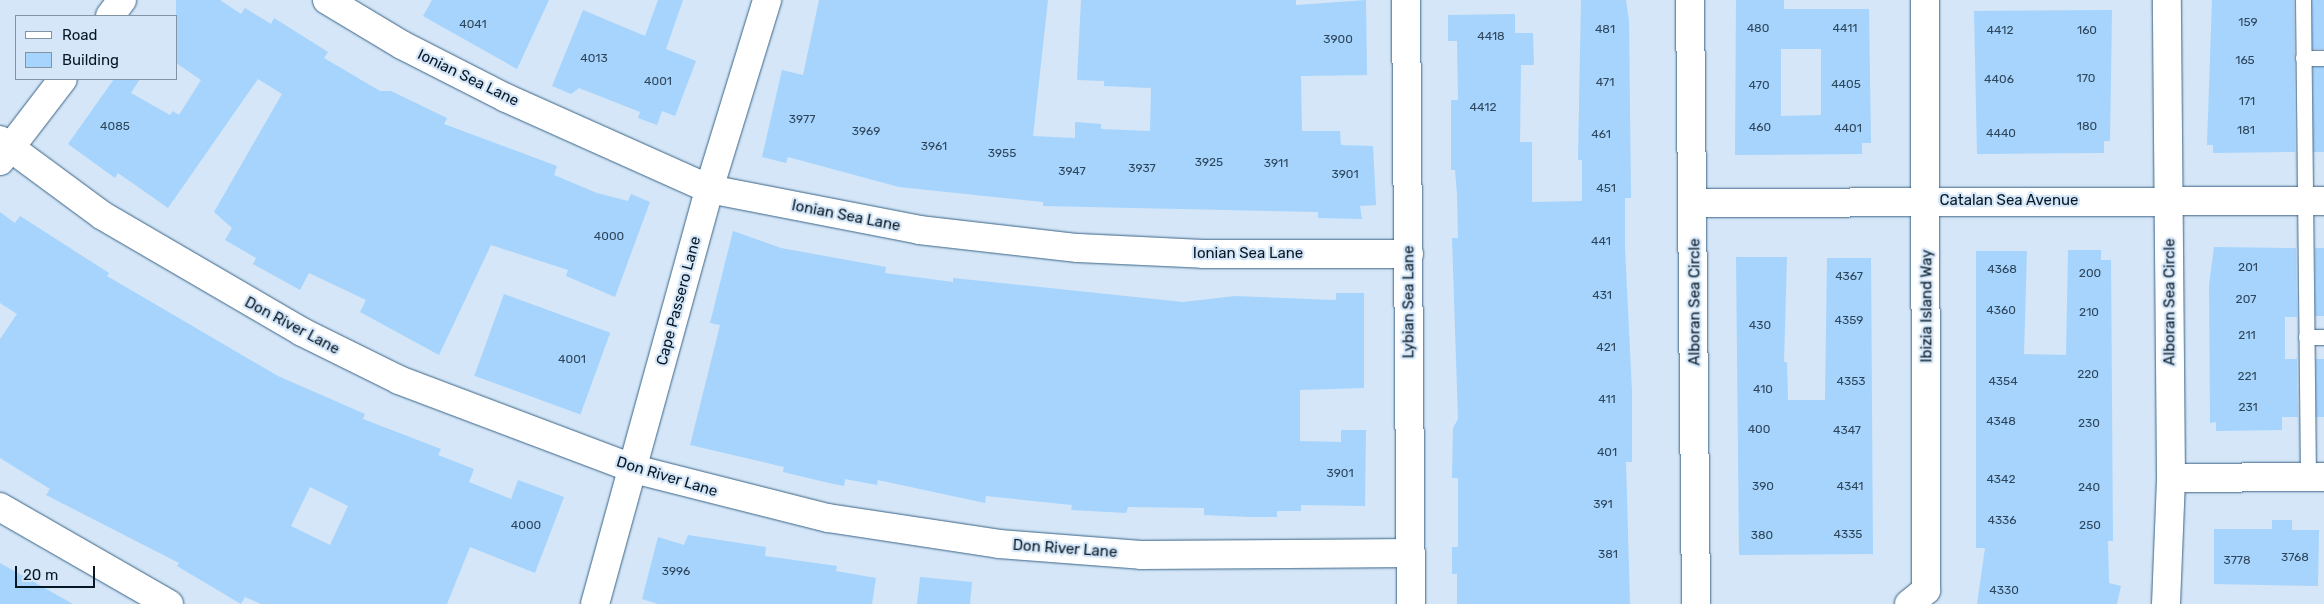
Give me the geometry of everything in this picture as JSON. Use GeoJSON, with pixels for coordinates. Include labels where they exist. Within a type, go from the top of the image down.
{"type":"FeatureCollection","features":[{"type":"Feature","properties":{"kind":"street"},"geometry":{"type":"LineString","coordinates":[[111,15],[122,0]]}},
{"type":"Feature","properties":{"kind":"street","name":"Ionian Sea Lane"},"geometry":{"type":"LineString","coordinates":[[327,0],[402,46],[506,98],[709,189],[919,230],[1078,248],[1203,254],[1409,254]]}},
{"type":"Feature","properties":{"kind":"street","name":"Cape Passero Lane"},"geometry":{"type":"LineString","coordinates":[[595,604],[634,469],[709,189],[767,0]]}},
{"type":"Feature","properties":{"kind":"street","name":"Lybian Sea Lane"},"geometry":{"type":"LineString","coordinates":[[1406,0],[1411,604]]}},
{"type":"Feature","properties":{"kind":"street","name":"Alboran Sea Circle"},"geometry":{"type":"LineString","coordinates":[[1690,0],[1694,203],[1696,604]]}},
{"type":"Feature","properties":{"kind":"street","name":"Ibizia Island Way"},"geometry":{"type":"LineString","coordinates":[[1909,604],[1926,590],[1926,0]]}},
{"type":"Feature","properties":{"kind":"street","name":"Alboran Sea Circle"},"geometry":{"type":"LineString","coordinates":[[2166,604],[2171,478],[2167,0]]}},
{"type":"Feature","properties":{"kind":"street"},"geometry":{"type":"LineString","coordinates":[[3,150],[61,80]]}},
{"type":"Feature","properties":{"kind":"street","name":"Don River Lane"},"geometry":{"type":"LineString","coordinates":[[3,150],[103,216],[302,332],[399,380],[634,469],[828,518],[999,544],[1151,555],[1411,554]]}},
{"type":"Feature","properties":{"kind":"street","name":"Catalan Sea Avenue"},"geometry":{"type":"LineString","coordinates":[[1694,203],[2314,201]]}},
{"type":"Feature","properties":{"kind":"street"},"geometry":{"type":"LineString","coordinates":[[2171,478],[2316,477]]}},
{"type":"Feature","properties":{"kind":"street"},"geometry":{"type":"LineString","coordinates":[[0,507],[169,604]]}},
{"type":"Feature","properties":{"kind":"lane"},"geometry":{"type":"LineString","coordinates":[[2303,0],[2303,58],[2314,201],[2306,337],[2316,477]]}},
{"type":"Feature","properties":{"kind":"lane"},"geometry":{"type":"LineString","coordinates":[[2303,58],[2324,58]]}},
{"type":"Feature","properties":{"kind":"lane"},"geometry":{"type":"LineString","coordinates":[[2306,337],[2324,337]]}},
{"type":"Feature","properties":{"kind":"building"},"geometry":{"type":"Polygon","coordinates":[[[176,0],[220,0],[241,14],[245,8],[271,24],[274,18],[328,52],[324,58],[380,91],[391,91],[447,118],[444,124],[557,166],[554,175],[597,193],[628,201],[631,194],[650,202],[615,297],[566,276],[568,270],[491,245],[439,355],[360,312],[366,300],[309,273],[300,290],[253,264],[256,258],[225,240],[232,228],[214,212],[282,94],[258,79],[168,208],[118,173],[115,178],[68,144],[113,80],[139,80],[131,93],[170,115],[173,111],[179,115],[201,80],[178,64],[178,15],[176,15],[176,0]]]}},
{"type":"Feature","properties":{"kind":"building"},"geometry":{"type":"Polygon","coordinates":[[[432,0],[549,0],[517,69],[423,16],[432,0]]]}},
{"type":"Feature","properties":{"kind":"building"},"geometry":{"type":"Polygon","coordinates":[[[658,0],[683,0],[666,49],[696,61],[675,116],[662,111],[657,125],[638,118],[640,112],[579,88],[571,94],[552,86],[583,10],[645,36],[658,0]]]}},
{"type":"Feature","properties":{"kind":"building"},"geometry":{"type":"Polygon","coordinates":[[[819,0],[1048,0],[1033,136],[1075,138],[1075,122],[1101,124],[1101,129],[1150,131],[1151,88],[1104,86],[1104,81],[1077,80],[1081,0],[1296,0],[1296,5],[1366,0],[1367,75],[1301,76],[1302,131],[1340,131],[1341,145],[1373,146],[1376,205],[1360,206],[1362,219],[1318,218],[1318,212],[1043,206],[1043,202],[899,187],[788,157],[786,163],[762,157],[782,70],[803,75],[819,0]]]}},
{"type":"Feature","properties":{"kind":"building"},"geometry":{"type":"Polygon","coordinates":[[[1581,0],[1626,0],[1629,21],[1631,198],[1625,198],[1625,248],[1632,392],[1632,462],[1626,462],[1630,604],[1457,604],[1457,574],[1452,574],[1452,547],[1458,547],[1458,478],[1452,478],[1453,428],[1458,419],[1452,238],[1458,238],[1455,170],[1451,170],[1451,100],[1458,100],[1457,41],[1448,41],[1448,15],[1515,14],[1515,33],[1533,33],[1534,65],[1521,65],[1520,142],[1532,142],[1532,202],[1582,201],[1582,160],[1578,160],[1581,0]]]}},
{"type":"Feature","properties":{"kind":"building"},"geometry":{"type":"Polygon","coordinates":[[[1736,0],[1784,0],[1784,9],[1869,9],[1871,143],[1862,143],[1862,154],[1735,155],[1736,0]],[[1781,49],[1781,116],[1821,115],[1821,49],[1781,49]]]}},
{"type":"Feature","properties":{"kind":"building"},"geometry":{"type":"Polygon","coordinates":[[[2212,0],[2294,0],[2295,152],[2213,153],[2213,145],[2207,145],[2212,0]]]}},
{"type":"Feature","properties":{"kind":"building"},"geometry":{"type":"Polygon","coordinates":[[[2312,0],[2324,0],[2324,49],[2312,49],[2312,0]]]}},
{"type":"Feature","properties":{"kind":"building"},"geometry":{"type":"Polygon","coordinates":[[[2112,10],[2110,141],[2104,141],[2104,153],[1977,154],[1974,11],[2112,10]]]}},
{"type":"Feature","properties":{"kind":"building"},"geometry":{"type":"Polygon","coordinates":[[[2313,67],[2324,67],[2324,152],[2313,152],[2313,67]]]}},
{"type":"Feature","properties":{"kind":"building"},"geometry":{"type":"Polygon","coordinates":[[[0,212],[15,223],[20,216],[109,273],[107,276],[278,376],[365,414],[363,419],[441,449],[438,455],[474,469],[469,482],[511,499],[518,480],[564,497],[535,573],[470,547],[447,604],[261,604],[245,597],[241,604],[177,566],[179,563],[46,495],[50,489],[0,458],[0,339],[17,314],[0,303],[0,212]],[[310,487],[291,526],[330,545],[348,506],[310,487]]]}},
{"type":"Feature","properties":{"kind":"building"},"geometry":{"type":"Polygon","coordinates":[[[733,231],[781,248],[886,267],[885,273],[953,282],[953,278],[1183,302],[1235,296],[1336,300],[1336,293],[1364,293],[1364,388],[1300,390],[1300,441],[1341,442],[1341,430],[1366,430],[1365,506],[1301,505],[1301,511],[1277,511],[1277,517],[1248,517],[1204,515],[1204,508],[1128,507],[1126,513],[1071,510],[1072,505],[986,496],[985,503],[878,480],[877,485],[845,479],[844,486],[783,472],[784,467],[690,445],[720,325],[710,323],[733,231]]]}},
{"type":"Feature","properties":{"kind":"building"},"geometry":{"type":"Polygon","coordinates":[[[2214,247],[2296,248],[2297,317],[2285,317],[2285,359],[2297,359],[2298,417],[2282,417],[2282,430],[2216,431],[2216,422],[2210,423],[2209,285],[2214,247]]]}},
{"type":"Feature","properties":{"kind":"building"},"geometry":{"type":"Polygon","coordinates":[[[2315,248],[2324,248],[2324,316],[2315,316],[2315,248]]]}},
{"type":"Feature","properties":{"kind":"building"},"geometry":{"type":"Polygon","coordinates":[[[2068,250],[2101,250],[2101,260],[2111,260],[2113,541],[2108,541],[2109,583],[2121,586],[2117,604],[1977,604],[1985,548],[1976,548],[1976,251],[2027,251],[2024,354],[2066,355],[2068,250]]]}},
{"type":"Feature","properties":{"kind":"building"},"geometry":{"type":"Polygon","coordinates":[[[1736,257],[1787,257],[1784,362],[1787,362],[1788,400],[1825,400],[1827,258],[1871,258],[1873,554],[1739,555],[1736,257]]]}},
{"type":"Feature","properties":{"kind":"building"},"geometry":{"type":"Polygon","coordinates":[[[504,294],[610,333],[580,414],[474,376],[504,294]]]}},
{"type":"Feature","properties":{"kind":"building"},"geometry":{"type":"Polygon","coordinates":[[[2316,359],[2324,359],[2324,417],[2316,417],[2316,359]]]}},
{"type":"Feature","properties":{"kind":"building"},"geometry":{"type":"Polygon","coordinates":[[[2272,520],[2292,520],[2292,530],[2319,530],[2318,586],[2214,584],[2214,529],[2272,529],[2272,520]]]}},
{"type":"Feature","properties":{"kind":"building"},"geometry":{"type":"Polygon","coordinates":[[[688,535],[766,547],[765,556],[837,566],[836,571],[876,578],[872,604],[658,604],[642,599],[658,537],[684,545],[688,535]]]}},
{"type":"Feature","properties":{"kind":"building"},"geometry":{"type":"Polygon","coordinates":[[[0,563],[73,604],[0,604],[0,563]]]}},
{"type":"Feature","properties":{"kind":"building"},"geometry":{"type":"Polygon","coordinates":[[[920,577],[972,582],[970,604],[917,604],[920,577]]]}}]}
